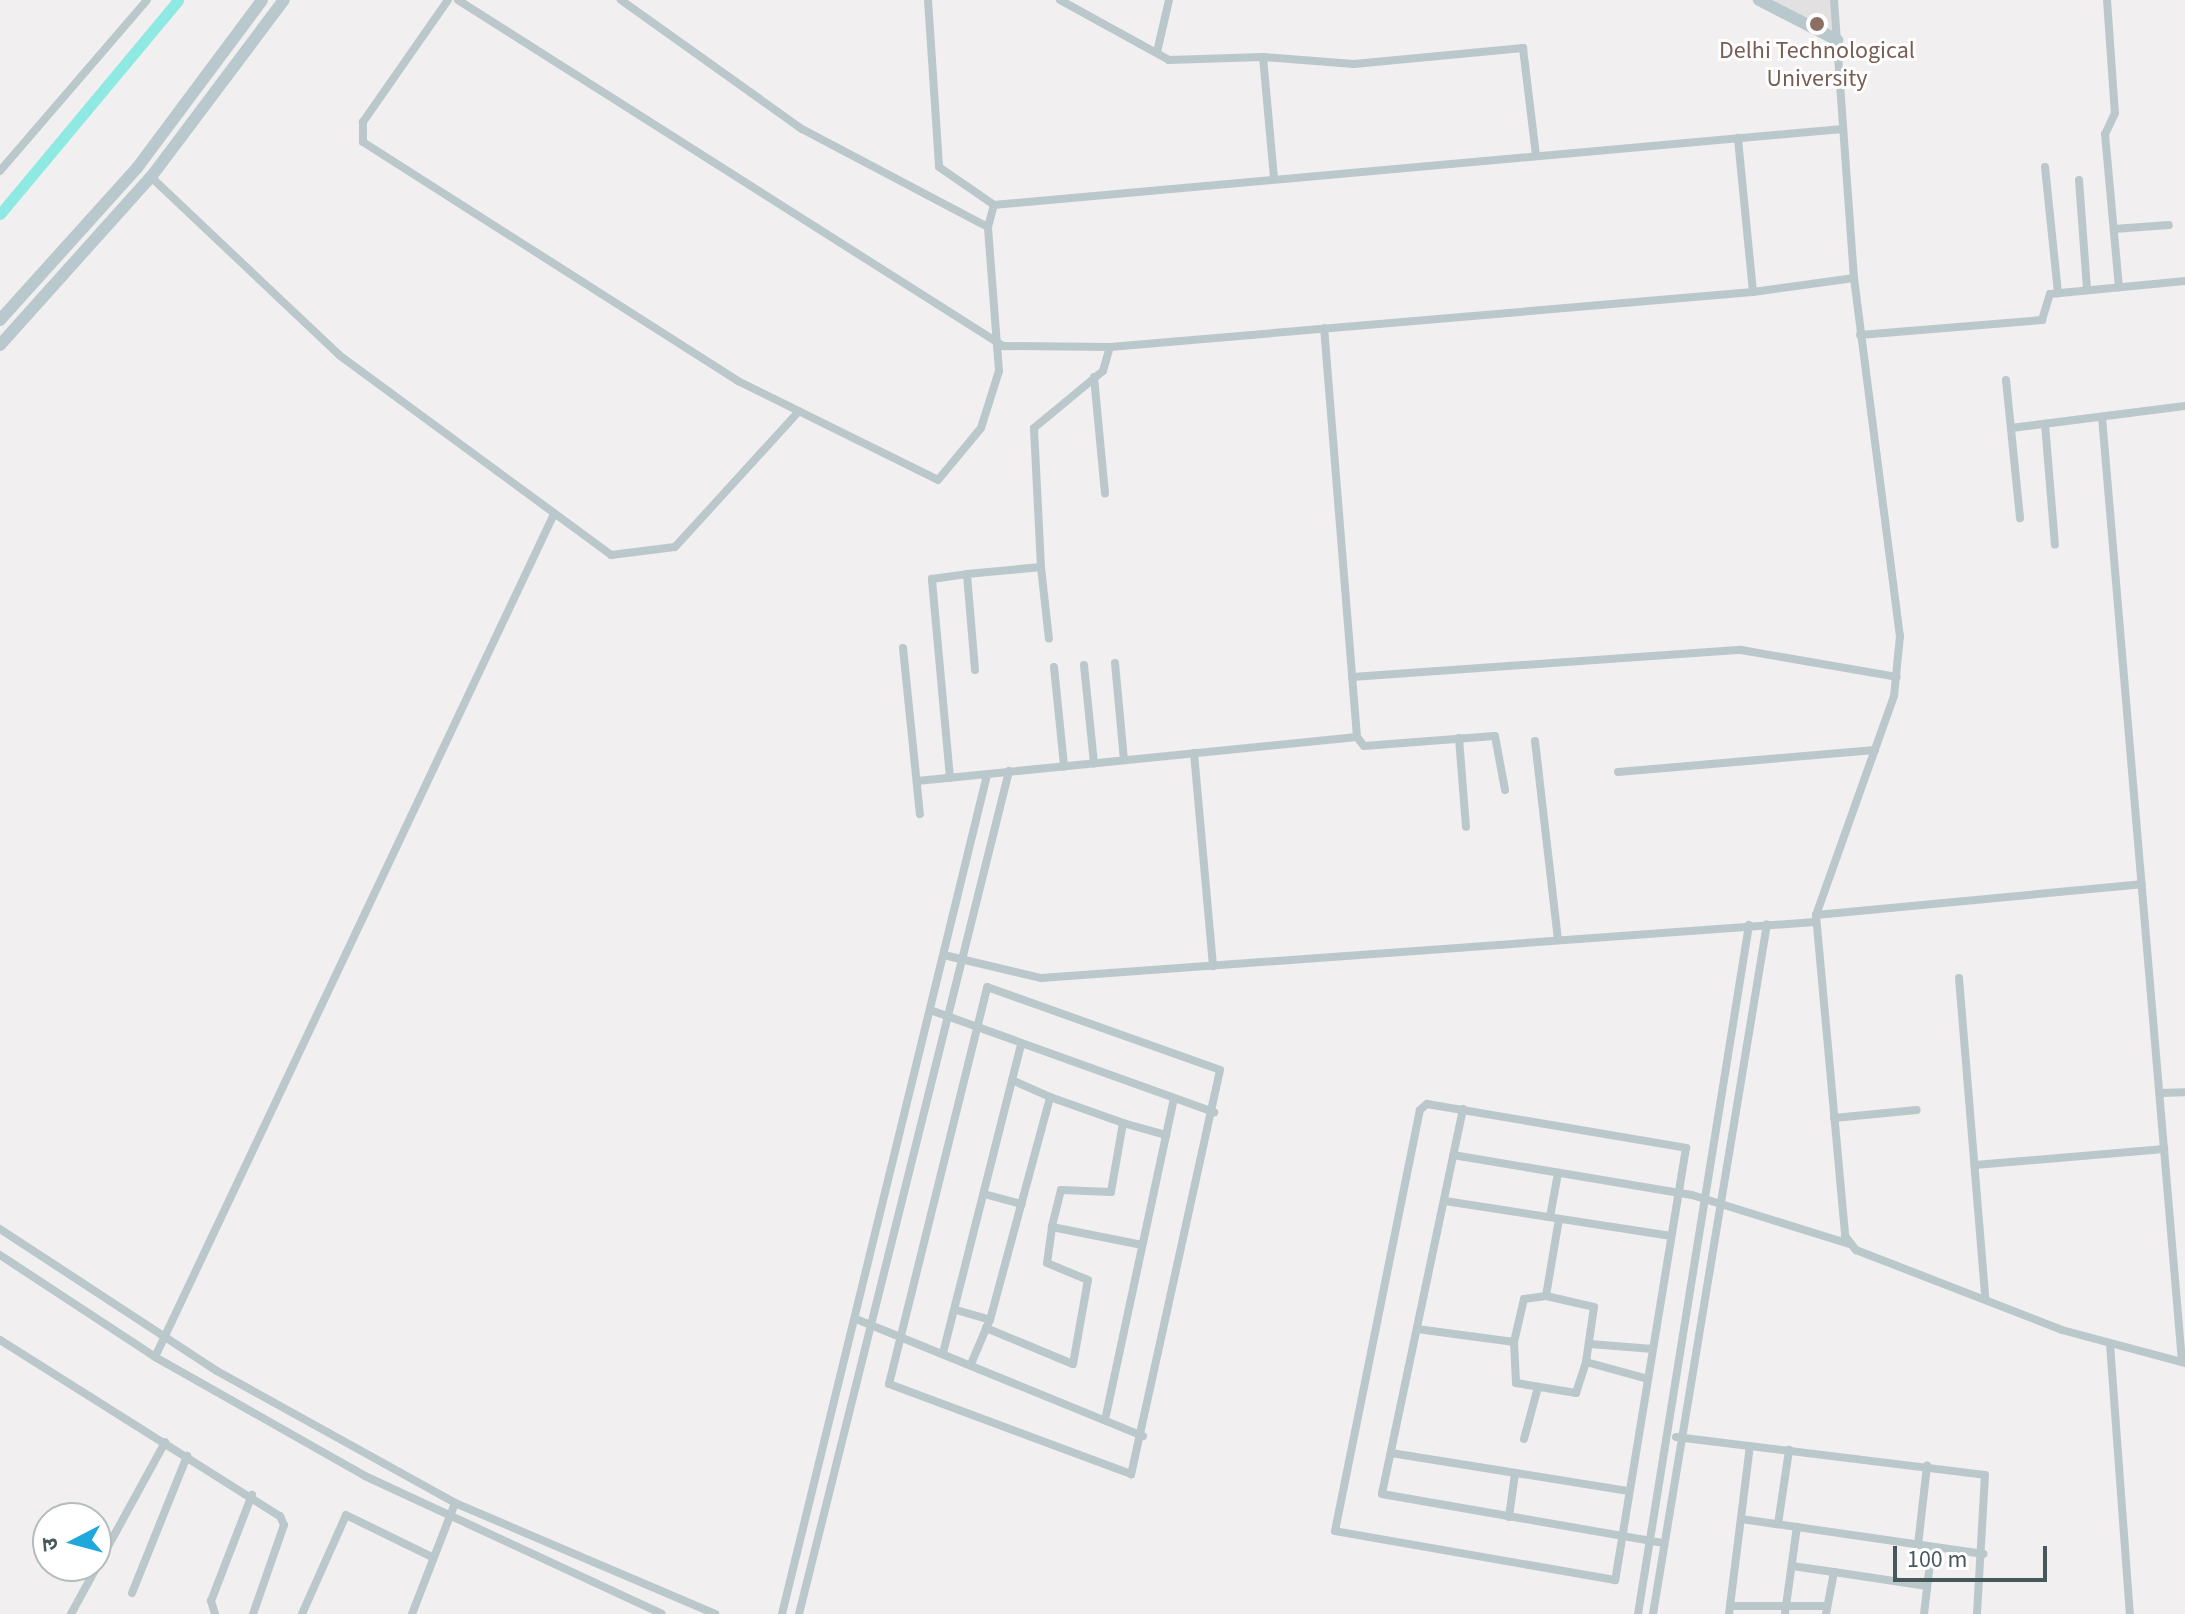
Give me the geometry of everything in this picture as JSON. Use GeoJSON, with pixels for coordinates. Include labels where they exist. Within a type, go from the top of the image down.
{"type":"FeatureCollection","features":[{"type":"Feature","properties":{"kind":"street"},"geometry":{"type":"LineString","coordinates":[[0,171],[147,0]]}},
{"type":"Feature","properties":{"kind":"street"},"geometry":{"type":"LineString","coordinates":[[0,320],[137,168],[262,0]]}},
{"type":"Feature","properties":{"kind":"street"},"geometry":{"type":"LineString","coordinates":[[0,345],[151,177],[284,0]]}},
{"type":"Feature","properties":{"kind":"street"},"geometry":{"type":"LineString","coordinates":[[448,0],[363,122],[363,142],[700,358],[799,411],[941,479],[981,428],[1003,346],[988,227],[994,205]]}},
{"type":"Feature","properties":{"kind":"street"},"geometry":{"type":"LineString","coordinates":[[458,0],[1003,346],[1109,350],[1324,328],[1753,292],[1854,278]]}},
{"type":"Feature","properties":{"kind":"street"},"geometry":{"type":"LineString","coordinates":[[621,0],[802,129],[988,227]]}},
{"type":"Feature","properties":{"kind":"street"},"geometry":{"type":"LineString","coordinates":[[928,0],[939,167],[994,205],[1843,129]]}},
{"type":"Feature","properties":{"kind":"street"},"geometry":{"type":"LineString","coordinates":[[1060,0],[1077,4],[1172,61],[1263,57],[1354,64],[1523,48],[1536,155]]}},
{"type":"Feature","properties":{"kind":"street"},"geometry":{"type":"LineString","coordinates":[[1157,52],[1169,0]]}},
{"type":"Feature","properties":{"kind":"street"},"geometry":{"type":"LineString","coordinates":[[1759,0],[1837,40]]}},
{"type":"Feature","properties":{"kind":"street"},"geometry":{"type":"LineString","coordinates":[[1834,0],[1854,278],[1895,586],[1897,677],[1875,750],[1815,918],[1834,1118],[1850,1244]]}},
{"type":"Feature","properties":{"kind":"street"},"geometry":{"type":"LineString","coordinates":[[2107,0],[2115,113],[2105,134],[2119,287]]}},
{"type":"Feature","properties":{"kind":"street"},"geometry":{"type":"LineString","coordinates":[[1263,57],[1274,178]]}},
{"type":"Feature","properties":{"kind":"street"},"geometry":{"type":"LineString","coordinates":[[1738,138],[1753,292]]}},
{"type":"Feature","properties":{"kind":"street"},"geometry":{"type":"LineString","coordinates":[[2045,167],[2058,293]]}},
{"type":"Feature","properties":{"kind":"street"},"geometry":{"type":"LineString","coordinates":[[151,177],[339,355],[553,516],[611,555],[671,549],[799,411]]}},
{"type":"Feature","properties":{"kind":"street"},"geometry":{"type":"LineString","coordinates":[[2079,180],[2087,290]]}},
{"type":"Feature","properties":{"kind":"street"},"geometry":{"type":"LineString","coordinates":[[2114,229],[2169,225]]}},
{"type":"Feature","properties":{"kind":"street"},"geometry":{"type":"LineString","coordinates":[[1860,335],[2042,320],[2045,297],[2058,293],[2185,281]]}},
{"type":"Feature","properties":{"kind":"street"},"geometry":{"type":"LineString","coordinates":[[1324,328],[1357,737],[1364,746],[1498,738],[1505,790]]}},
{"type":"Feature","properties":{"kind":"street"},"geometry":{"type":"LineString","coordinates":[[1049,639],[1041,567],[1034,428],[1106,365],[1109,350]]}},
{"type":"Feature","properties":{"kind":"street"},"geometry":{"type":"LineString","coordinates":[[1094,377],[1105,493]]}},
{"type":"Feature","properties":{"kind":"street"},"geometry":{"type":"LineString","coordinates":[[2006,380],[2020,518]]}},
{"type":"Feature","properties":{"kind":"street"},"geometry":{"type":"LineString","coordinates":[[2011,428],[2185,406]]}},
{"type":"Feature","properties":{"kind":"street"},"geometry":{"type":"LineString","coordinates":[[1453,1155],[1678,1192],[1717,1207],[1850,1244],[2110,1344],[2184,1362],[2102,417]]}},
{"type":"Feature","properties":{"kind":"street"},"geometry":{"type":"LineString","coordinates":[[2045,424],[2055,545]]}},
{"type":"Feature","properties":{"kind":"street"},"geometry":{"type":"LineString","coordinates":[[155,1357],[553,516]]}},
{"type":"Feature","properties":{"kind":"street"},"geometry":{"type":"LineString","coordinates":[[950,778],[932,579],[1041,567]]}},
{"type":"Feature","properties":{"kind":"street"},"geometry":{"type":"LineString","coordinates":[[967,574],[975,670]]}},
{"type":"Feature","properties":{"kind":"street"},"geometry":{"type":"LineString","coordinates":[[903,648],[920,814]]}},
{"type":"Feature","properties":{"kind":"street"},"geometry":{"type":"LineString","coordinates":[[1352,677],[1741,650],[1897,677]]}},
{"type":"Feature","properties":{"kind":"street"},"geometry":{"type":"LineString","coordinates":[[1115,663],[1124,760]]}},
{"type":"Feature","properties":{"kind":"street"},"geometry":{"type":"LineString","coordinates":[[1084,665],[1094,763]]}},
{"type":"Feature","properties":{"kind":"street"},"geometry":{"type":"LineString","coordinates":[[1054,667],[1064,766]]}},
{"type":"Feature","properties":{"kind":"street"},"geometry":{"type":"LineString","coordinates":[[917,781],[1357,737]]}},
{"type":"Feature","properties":{"kind":"street"},"geometry":{"type":"LineString","coordinates":[[1459,738],[1466,827]]}},
{"type":"Feature","properties":{"kind":"street"},"geometry":{"type":"LineString","coordinates":[[1535,741],[1558,940]]}},
{"type":"Feature","properties":{"kind":"street"},"geometry":{"type":"LineString","coordinates":[[1618,772],[1875,750]]}},
{"type":"Feature","properties":{"kind":"street"},"geometry":{"type":"LineString","coordinates":[[1194,753],[1213,966]]}},
{"type":"Feature","properties":{"kind":"street"},"geometry":{"type":"LineString","coordinates":[[799,1614],[1009,771]]}},
{"type":"Feature","properties":{"kind":"street"},"geometry":{"type":"LineString","coordinates":[[782,1614],[948,956],[987,775]]}},
{"type":"Feature","properties":{"kind":"street"},"geometry":{"type":"LineString","coordinates":[[948,956],[1041,978],[1767,924],[2142,884]]}},
{"type":"Feature","properties":{"kind":"street"},"geometry":{"type":"LineString","coordinates":[[1653,1614],[1717,1207],[1767,924]]}},
{"type":"Feature","properties":{"kind":"street"},"geometry":{"type":"LineString","coordinates":[[1638,1614],[1749,925]]}},
{"type":"Feature","properties":{"kind":"street"},"geometry":{"type":"LineString","coordinates":[[1959,978],[1985,1297]]}},
{"type":"Feature","properties":{"kind":"street"},"geometry":{"type":"LineString","coordinates":[[990,987],[1215,1063],[1214,1112],[1143,1436],[1129,1475],[891,1387],[897,1335],[974,1028],[990,987]]}},
{"type":"Feature","properties":{"kind":"street"},"geometry":{"type":"LineString","coordinates":[[933,1011],[948,1019],[1214,1112]]}},
{"type":"Feature","properties":{"kind":"street"},"geometry":{"type":"LineString","coordinates":[[943,1353],[1021,1044]]}},
{"type":"Feature","properties":{"kind":"street"},"geometry":{"type":"LineString","coordinates":[[1012,1080],[1050,1097],[1166,1135]]}},
{"type":"Feature","properties":{"kind":"street"},"geometry":{"type":"LineString","coordinates":[[2160,1093],[2185,1092]]}},
{"type":"Feature","properties":{"kind":"street"},"geometry":{"type":"LineString","coordinates":[[971,1364],[988,1324],[1050,1097]]}},
{"type":"Feature","properties":{"kind":"street"},"geometry":{"type":"LineString","coordinates":[[1105,1420],[1174,1098]]}},
{"type":"Feature","properties":{"kind":"street"},"geometry":{"type":"LineString","coordinates":[[1427,1104],[1463,1109],[1686,1148],[1613,1580],[1335,1531],[1420,1110],[1427,1104]]}},
{"type":"Feature","properties":{"kind":"street"},"geometry":{"type":"LineString","coordinates":[[1463,1109],[1384,1495],[1664,1543]]}},
{"type":"Feature","properties":{"kind":"street"},"geometry":{"type":"LineString","coordinates":[[1834,1118],[1917,1110]]}},
{"type":"Feature","properties":{"kind":"street"},"geometry":{"type":"LineString","coordinates":[[956,1310],[1073,1364],[1088,1280],[1047,1263],[1052,1227],[1061,1190],[1111,1192],[1123,1123]]}},
{"type":"Feature","properties":{"kind":"street"},"geometry":{"type":"LineString","coordinates":[[1975,1165],[2164,1149]]}},
{"type":"Feature","properties":{"kind":"street"},"geometry":{"type":"LineString","coordinates":[[1546,1296],[1558,1173]]}},
{"type":"Feature","properties":{"kind":"street"},"geometry":{"type":"LineString","coordinates":[[984,1194],[1022,1204]]}},
{"type":"Feature","properties":{"kind":"street"},"geometry":{"type":"LineString","coordinates":[[1445,1201],[1671,1236]]}},
{"type":"Feature","properties":{"kind":"street"},"geometry":{"type":"LineString","coordinates":[[1052,1227],[1142,1245]]}},
{"type":"Feature","properties":{"kind":"street"},"geometry":{"type":"LineString","coordinates":[[0,1229],[164,1337],[455,1503],[715,1614]]}},
{"type":"Feature","properties":{"kind":"street"},"geometry":{"type":"LineString","coordinates":[[0,1255],[155,1357],[447,1520],[662,1614]]}},
{"type":"Feature","properties":{"kind":"street"},"geometry":{"type":"LineString","coordinates":[[1546,1296],[1594,1307],[1590,1344],[1576,1393],[1514,1382],[1514,1342],[1524,1299],[1546,1296]]}},
{"type":"Feature","properties":{"kind":"street"},"geometry":{"type":"LineString","coordinates":[[856,1319],[1143,1436]]}},
{"type":"Feature","properties":{"kind":"street"},"geometry":{"type":"LineString","coordinates":[[1417,1329],[1514,1342]]}},
{"type":"Feature","properties":{"kind":"street"},"geometry":{"type":"LineString","coordinates":[[0,1340],[252,1495],[284,1525],[253,1614]]}},
{"type":"Feature","properties":{"kind":"street"},"geometry":{"type":"LineString","coordinates":[[1590,1344],[1653,1349]]}},
{"type":"Feature","properties":{"kind":"street"},"geometry":{"type":"LineString","coordinates":[[2110,1344],[2130,1614]]}},
{"type":"Feature","properties":{"kind":"street"},"geometry":{"type":"LineString","coordinates":[[1586,1362],[1648,1379]]}},
{"type":"Feature","properties":{"kind":"street"},"geometry":{"type":"LineString","coordinates":[[1524,1439],[1538,1387]]}},
{"type":"Feature","properties":{"kind":"street"},"geometry":{"type":"LineString","coordinates":[[1667,1436],[1985,1475],[1983,1554],[1977,1614]]}},
{"type":"Feature","properties":{"kind":"street"},"geometry":{"type":"LineString","coordinates":[[71,1614],[165,1442]]}},
{"type":"Feature","properties":{"kind":"street"},"geometry":{"type":"LineString","coordinates":[[1750,1446],[1729,1610],[1827,1610],[1834,1572]]}},
{"type":"Feature","properties":{"kind":"street"},"geometry":{"type":"LineString","coordinates":[[1778,1524],[1789,1450]]}},
{"type":"Feature","properties":{"kind":"street"},"geometry":{"type":"LineString","coordinates":[[1391,1453],[1629,1491]]}},
{"type":"Feature","properties":{"kind":"street"},"geometry":{"type":"LineString","coordinates":[[132,1593],[187,1456]]}},
{"type":"Feature","properties":{"kind":"street"},"geometry":{"type":"LineString","coordinates":[[1918,1545],[1927,1466]]}},
{"type":"Feature","properties":{"kind":"street"},"geometry":{"type":"LineString","coordinates":[[1509,1517],[1515,1474]]}},
{"type":"Feature","properties":{"kind":"street"},"geometry":{"type":"LineString","coordinates":[[215,1614],[211,1601],[252,1495]]}},
{"type":"Feature","properties":{"kind":"street"},"geometry":{"type":"LineString","coordinates":[[412,1614],[455,1503]]}},
{"type":"Feature","properties":{"kind":"street"},"geometry":{"type":"LineString","coordinates":[[302,1614],[346,1515],[432,1557]]}},
{"type":"Feature","properties":{"kind":"street"},"geometry":{"type":"LineString","coordinates":[[1741,1519],[1983,1554]]}},
{"type":"Feature","properties":{"kind":"street"},"geometry":{"type":"LineString","coordinates":[[1786,1611],[1797,1527]]}},
{"type":"Feature","properties":{"kind":"street"},"geometry":{"type":"LineString","coordinates":[[1924,1614],[1932,1547]]}},
{"type":"Feature","properties":{"kind":"street"},"geometry":{"type":"LineString","coordinates":[[1792,1566],[1927,1586]]}},
{"type":"Feature","properties":{"kind":"shaded area","name":"Delhi Technological University"},"geometry":{"type":"Polygon","coordinates":[[[1751,0],[1832,0],[1837,40],[1763,9],[1751,0]]]}},
{"type":"Feature","properties":{"kind":"waterway"},"geometry":{"type":"LineString","coordinates":[[0,214],[178,0]]}},
{"type":"Feature","properties":{"kind":"place","name":"Delhi Technological University"},"geometry":{"type":"Point","coordinates":[1817,24]}}]}
